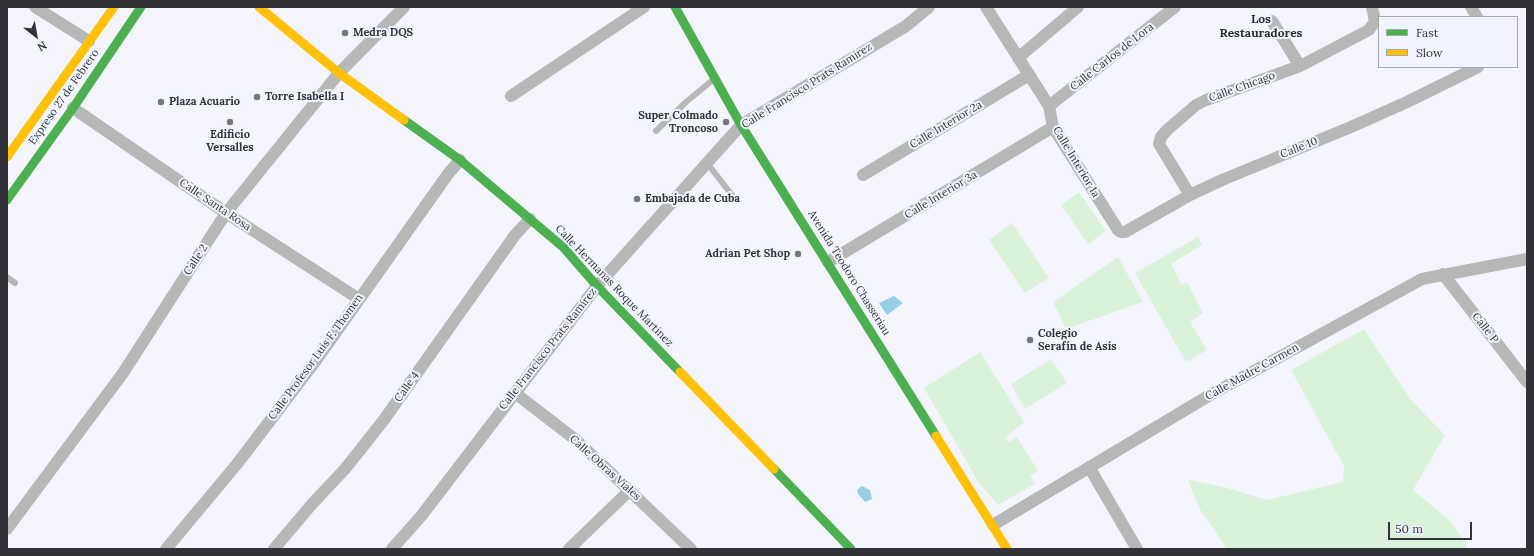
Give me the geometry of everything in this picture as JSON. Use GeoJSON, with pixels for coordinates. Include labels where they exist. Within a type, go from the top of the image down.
{"type":"FeatureCollection","features":[{"type":"Feature","properties":{"kind":"main road","name":"Expreso 27 de Febrero"},"geometry":{"type":"LineString","coordinates":[[7,157],[114,7]]}},
{"type":"Feature","properties":{"kind":"main road","name":"Expreso 27 de Febrero"},"geometry":{"type":"LineString","coordinates":[[7,200],[73,108],[141,7]]}},
{"type":"Feature","properties":{"kind":"main road","name":"Calle Hermanas Roque Martínez"},"geometry":{"type":"LineString","coordinates":[[259,7],[339,73],[460,160],[563,247],[597,286],[851,549]]}},
{"type":"Feature","properties":{"kind":"main road","name":"Avenida Teodoro Chasseriau"},"geometry":{"type":"LineString","coordinates":[[675,7],[741,125],[1007,549]]}},
{"type":"Feature","properties":{"kind":"street"},"geometry":{"type":"LineString","coordinates":[[35,7],[89,41]]}},
{"type":"Feature","properties":{"kind":"street","name":"Calle 2"},"geometry":{"type":"LineString","coordinates":[[7,528],[123,373],[226,213],[339,73],[404,7]]}},
{"type":"Feature","properties":{"kind":"street"},"geometry":{"type":"LineString","coordinates":[[511,96],[644,7]]}},
{"type":"Feature","properties":{"kind":"street","name":"Calle Francisco Prats Ramírez"},"geometry":{"type":"LineString","coordinates":[[392,549],[422,516],[597,286],[741,125],[906,26],[928,7]]}},
{"type":"Feature","properties":{"kind":"street","name":"Calle Interior 1a"},"geometry":{"type":"LineString","coordinates":[[986,7],[1048,106],[1053,127],[1118,230],[1121,232]]}},
{"type":"Feature","properties":{"kind":"street"},"geometry":{"type":"LineString","coordinates":[[1018,58],[1078,7]]}},
{"type":"Feature","properties":{"kind":"street","name":"Calle Carlos de Lora"},"geometry":{"type":"LineString","coordinates":[[1048,106],[1175,7]]}},
{"type":"Feature","properties":{"kind":"street","name":"Calle Chicago"},"geometry":{"type":"LineString","coordinates":[[1190,195],[1159,144],[1161,137],[1182,116],[1196,105],[1300,66],[1369,30],[1375,21],[1372,7]]}},
{"type":"Feature","properties":{"kind":"street"},"geometry":{"type":"LineString","coordinates":[[1471,7],[1476,16]]}},
{"type":"Feature","properties":{"kind":"street"},"geometry":{"type":"LineString","coordinates":[[1272,21],[1300,66]]}},
{"type":"Feature","properties":{"kind":"street","name":"Calle 10"},"geometry":{"type":"LineString","coordinates":[[1121,232],[1125,232],[1190,195],[1242,171],[1372,118],[1476,68]]}},
{"type":"Feature","properties":{"kind":"street","name":"Calle Interior 2a"},"geometry":{"type":"LineString","coordinates":[[863,175],[1029,76]]}},
{"type":"Feature","properties":{"kind":"street","name":"Calle Santa Rosa"},"geometry":{"type":"LineString","coordinates":[[73,108],[226,213],[359,299]]}},
{"type":"Feature","properties":{"kind":"street","name":"Calle Interior 3a"},"geometry":{"type":"LineString","coordinates":[[828,262],[1053,127]]}},
{"type":"Feature","properties":{"kind":"street","name":"Calle Profesor Luis F. Thomen"},"geometry":{"type":"LineString","coordinates":[[166,549],[248,448],[317,359],[448,174],[460,160]]}},
{"type":"Feature","properties":{"kind":"street","name":"Calle 4"},"geometry":{"type":"LineString","coordinates":[[274,549],[312,504],[345,469],[382,421],[506,247],[530,219]]}},
{"type":"Feature","properties":{"kind":"street","name":"Calle Madre Carmen"},"geometry":{"type":"LineString","coordinates":[[993,525],[1089,466],[1210,395],[1422,279],[1527,259]]}},
{"type":"Feature","properties":{"kind":"street","name":"Calle P"},"geometry":{"type":"LineString","coordinates":[[1443,274],[1527,382]]}},
{"type":"Feature","properties":{"kind":"street","name":"Calle Obras Viales"},"geometry":{"type":"LineString","coordinates":[[515,393],[576,440],[691,549]]}},
{"type":"Feature","properties":{"kind":"street"},"geometry":{"type":"LineString","coordinates":[[1089,466],[1138,549]]}},
{"type":"Feature","properties":{"kind":"street"},"geometry":{"type":"LineString","coordinates":[[569,549],[630,490]]}},
{"type":"Feature","properties":{"kind":"lane"},"geometry":{"type":"LineString","coordinates":[[656,131],[686,102],[715,78]]}},
{"type":"Feature","properties":{"kind":"lane"},"geometry":{"type":"LineString","coordinates":[[707,163],[735,199]]}},
{"type":"Feature","properties":{"kind":"lane"},"geometry":{"type":"LineString","coordinates":[[7,277],[15,283]]}},
{"type":"Feature","properties":{"kind":"green space"},"geometry":{"type":"Polygon","coordinates":[[[1079,192],[1106,231],[1088,244],[1061,205],[1079,192]]]}},
{"type":"Feature","properties":{"kind":"green space"},"geometry":{"type":"Polygon","coordinates":[[[1012,223],[1049,278],[1025,293],[989,240],[1012,223]]]}},
{"type":"Feature","properties":{"kind":"green space"},"geometry":{"type":"Polygon","coordinates":[[[1198,237],[1202,245],[1171,264],[1182,285],[1187,282],[1203,313],[1190,322],[1207,350],[1186,362],[1135,273],[1198,237]]]}},
{"type":"Feature","properties":{"kind":"green space"},"geometry":{"type":"Polygon","coordinates":[[[1118,257],[1143,302],[1066,329],[1053,302],[1118,257]]]}},
{"type":"Feature","properties":{"kind":"green space"},"geometry":{"type":"Polygon","coordinates":[[[1364,329],[1411,400],[1445,435],[1413,490],[1449,520],[1466,543],[1467,549],[1227,549],[1199,508],[1188,480],[1224,487],[1267,500],[1343,482],[1344,466],[1291,370],[1364,329]]]}},
{"type":"Feature","properties":{"kind":"green space"},"geometry":{"type":"Polygon","coordinates":[[[980,352],[1024,422],[1006,437],[1009,442],[1017,437],[1038,471],[1030,476],[1035,484],[998,505],[979,483],[924,388],[980,352]]]}},
{"type":"Feature","properties":{"kind":"green space"},"geometry":{"type":"Polygon","coordinates":[[[1051,359],[1067,383],[1025,409],[1011,384],[1051,359]]]}},
{"type":"Feature","properties":{"kind":"water"},"geometry":{"type":"Polygon","coordinates":[[[894,296],[903,303],[887,315],[879,303],[894,296]]]}},
{"type":"Feature","properties":{"kind":"water"},"geometry":{"type":"Polygon","coordinates":[[[862,486],[870,490],[872,499],[865,502],[858,494],[857,490],[862,486]]]}},
{"type":"Feature","properties":{"kind":"traffic: fast"},"geometry":{"type":"LineString","coordinates":[[7,200],[73,108],[141,7]]}},
{"type":"Feature","properties":{"kind":"traffic: fast"},"geometry":{"type":"LineString","coordinates":[[675,7],[741,125],[936,436]]}},
{"type":"Feature","properties":{"kind":"traffic: fast"},"geometry":{"type":"LineString","coordinates":[[404,120],[460,160],[563,247],[597,286],[680,372]]}},
{"type":"Feature","properties":{"kind":"traffic: fast"},"geometry":{"type":"LineString","coordinates":[[774,469],[851,549]]}},
{"type":"Feature","properties":{"kind":"traffic: slow"},"geometry":{"type":"LineString","coordinates":[[7,157],[114,7]]}},
{"type":"Feature","properties":{"kind":"traffic: slow"},"geometry":{"type":"LineString","coordinates":[[259,7],[339,73],[404,120]]}},
{"type":"Feature","properties":{"kind":"traffic: slow"},"geometry":{"type":"LineString","coordinates":[[680,372],[774,469]]}},
{"type":"Feature","properties":{"kind":"traffic: slow"},"geometry":{"type":"LineString","coordinates":[[936,436],[1007,549]]}},
{"type":"Feature","properties":{"kind":"place","name":"Medra DQS"},"geometry":{"type":"Point","coordinates":[345,33]}},
{"type":"Feature","properties":{"kind":"place","name":"Torre Isabella I"},"geometry":{"type":"Point","coordinates":[257,97]}},
{"type":"Feature","properties":{"kind":"place","name":"Plaza Acuario"},"geometry":{"type":"Point","coordinates":[161,102]}},
{"type":"Feature","properties":{"kind":"place","name":"Edificio Versalles"},"geometry":{"type":"Point","coordinates":[230,122]}},
{"type":"Feature","properties":{"kind":"place","name":"Super Colmado Troncoso"},"geometry":{"type":"Point","coordinates":[726,122]}},
{"type":"Feature","properties":{"kind":"place","name":"Embajada de Cuba"},"geometry":{"type":"Point","coordinates":[637,199]}},
{"type":"Feature","properties":{"kind":"place","name":"Adrian Pet Shop"},"geometry":{"type":"Point","coordinates":[798,254]}},
{"type":"Feature","properties":{"kind":"place","name":"Colegio Serafín de Asís"},"geometry":{"type":"Point","coordinates":[1030,340]}},
{"type":"Feature","properties":{"kind":"district","name":"Los Restauradores"},"geometry":{"type":"Point","coordinates":[1261,27]}}]}
